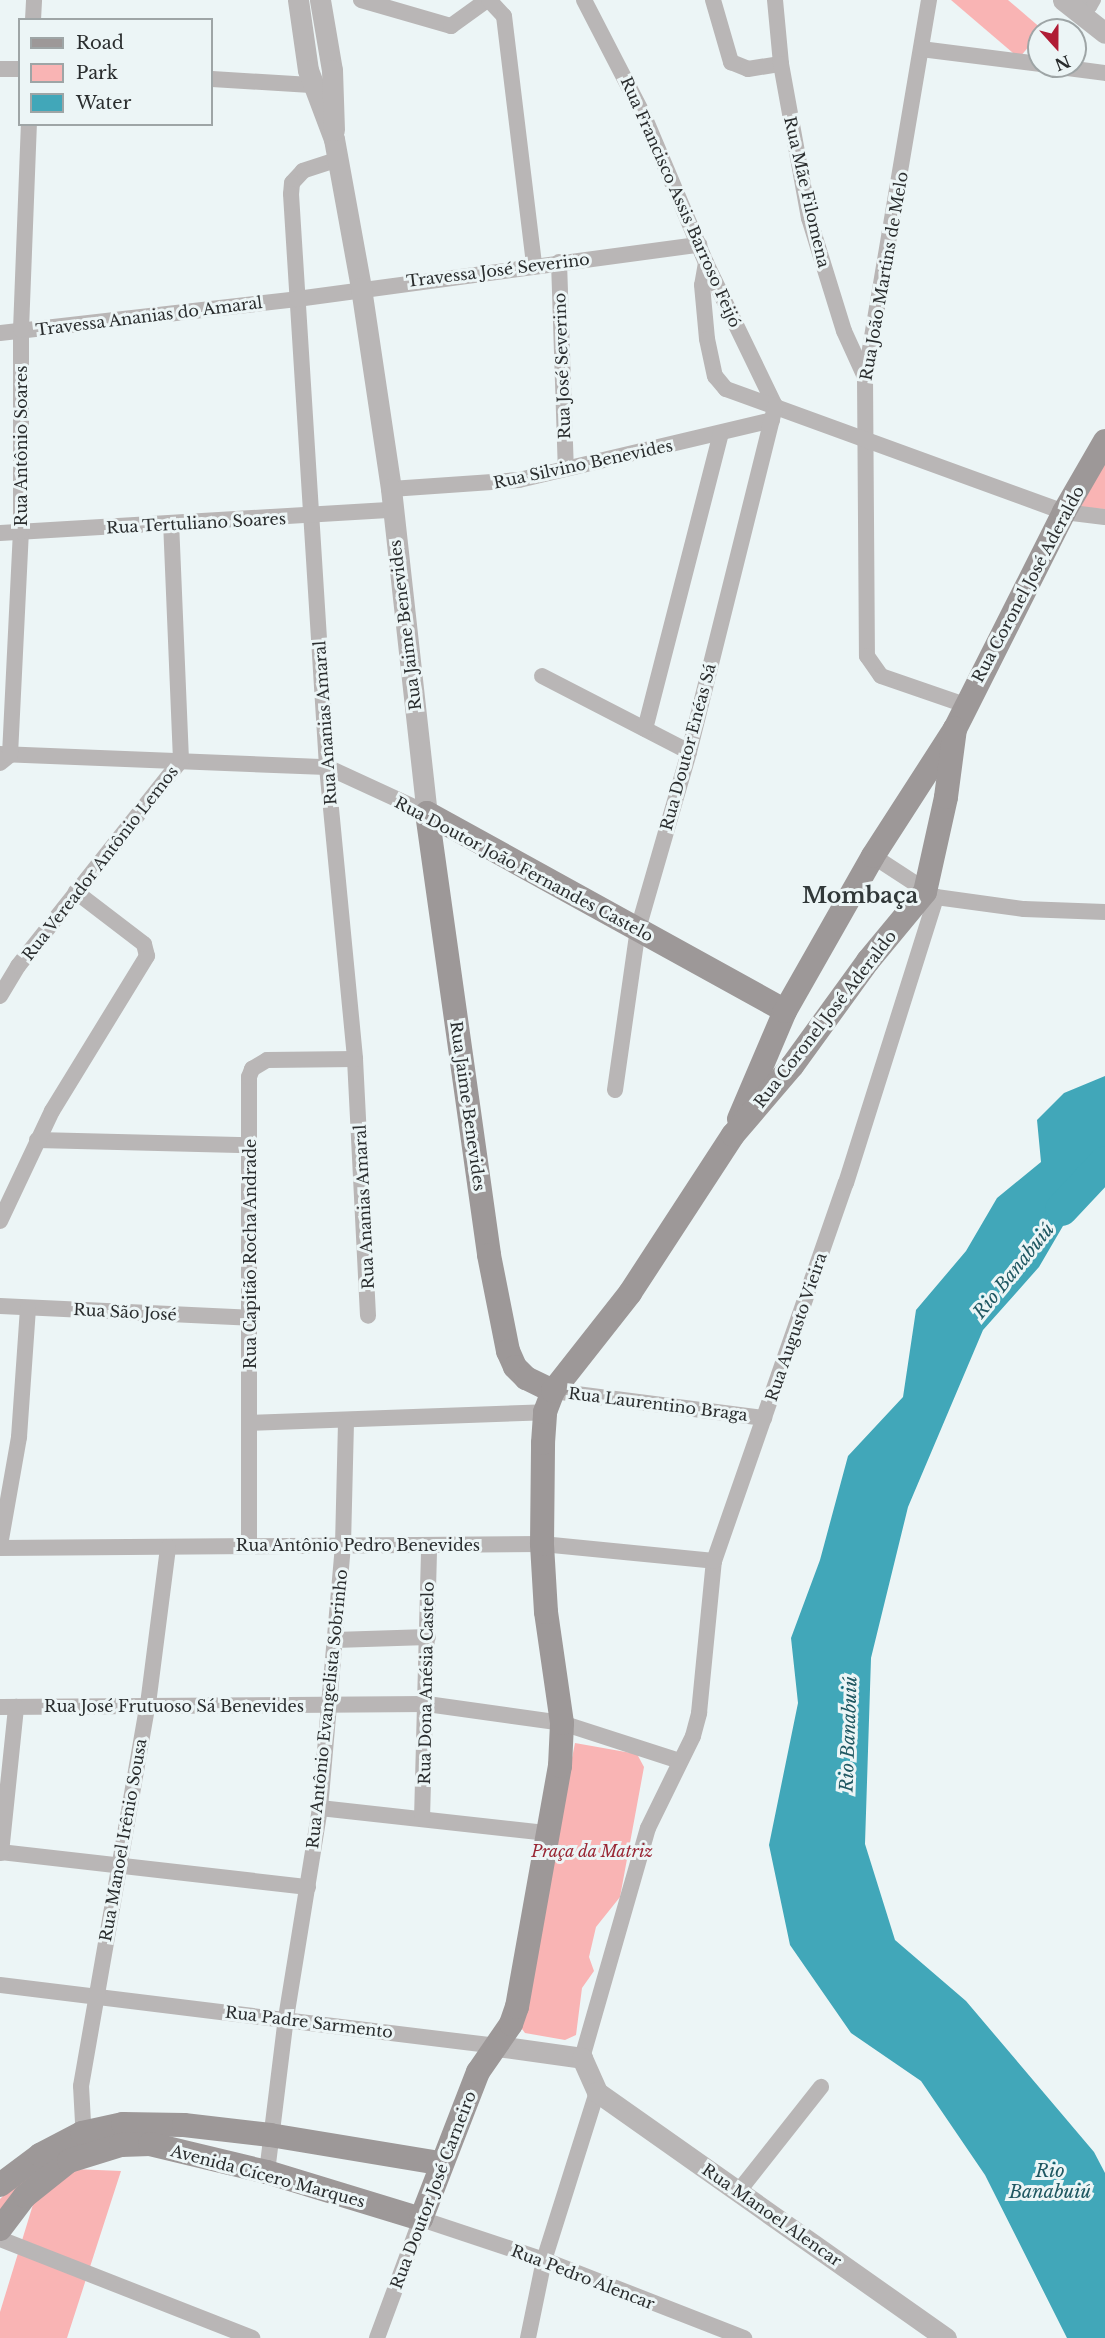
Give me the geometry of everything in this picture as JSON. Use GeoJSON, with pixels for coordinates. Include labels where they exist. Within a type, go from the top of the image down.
{"type":"FeatureCollection","features":[{"type":"Feature","properties":{"kind":"main road","name":"Rua Coronel José Aderaldo"},"geometry":{"type":"LineString","coordinates":[[734,1135],[764,1052],[785,1011],[873,856],[955,729],[965,705],[1064,512],[1105,441]]}},
{"type":"Feature","properties":{"kind":"main road","name":"Rua Coronel José Aderaldo"},"geometry":{"type":"LineString","coordinates":[[549,1402],[630,1293],[734,1135],[930,895],[955,729]]}},
{"type":"Feature","properties":{"kind":"main road","name":"Rua Doutor João Fernandes Castelo"},"geometry":{"type":"LineString","coordinates":[[427,813],[785,1011]]}},
{"type":"Feature","properties":{"kind":"main road","name":"Rua Jaime Benevides"},"geometry":{"type":"LineString","coordinates":[[427,813],[489,1255],[508,1351],[515,1367],[549,1402]]}},
{"type":"Feature","properties":{"kind":"main road"},"geometry":{"type":"LineString","coordinates":[[497,2046],[517,2007],[548,1833],[562,1724],[546,1612],[542,1544],[549,1402]]}},
{"type":"Feature","properties":{"kind":"main road","name":"Rua Doutor José Carneiro"},"geometry":{"type":"LineString","coordinates":[[421,2219],[440,2163],[478,2072],[497,2046]]}},
{"type":"Feature","properties":{"kind":"main road","name":"Avenida Cícero Marques"},"geometry":{"type":"LineString","coordinates":[[0,2185],[40,2155],[152,2123],[270,2134],[440,2163]]}},
{"type":"Feature","properties":{"kind":"main road","name":"Avenida Cícero Marques"},"geometry":{"type":"LineString","coordinates":[[0,2229],[25,2196],[85,2144],[150,2144],[267,2172],[421,2219]]}},
{"type":"Feature","properties":{"kind":"street"},"geometry":{"type":"LineString","coordinates":[[33,18],[34,0]]}},
{"type":"Feature","properties":{"kind":"street"},"geometry":{"type":"LineString","coordinates":[[298,0],[311,85],[336,149]]}},
{"type":"Feature","properties":{"kind":"street"},"geometry":{"type":"LineString","coordinates":[[320,0],[332,70],[336,149]]}},
{"type":"Feature","properties":{"kind":"street"},"geometry":{"type":"LineString","coordinates":[[361,0],[451,26],[488,0],[504,16],[507,62],[534,265]]}},
{"type":"Feature","properties":{"kind":"street","name":"Rua Francisco Assis Barroso Feijó"},"geometry":{"type":"LineString","coordinates":[[584,0],[644,116],[706,263],[774,413]]}},
{"type":"Feature","properties":{"kind":"street"},"geometry":{"type":"LineString","coordinates":[[713,0],[731,62],[748,69],[781,64]]}},
{"type":"Feature","properties":{"kind":"street","name":"Rua Mãe Filomena"},"geometry":{"type":"LineString","coordinates":[[775,0],[781,64],[810,218],[844,331],[865,377]]}},
{"type":"Feature","properties":{"kind":"street","name":"Rua João Martins de Melo"},"geometry":{"type":"LineString","coordinates":[[929,0],[865,377],[862,441],[870,665],[881,676],[965,705]]}},
{"type":"Feature","properties":{"kind":"street"},"geometry":{"type":"LineString","coordinates":[[1063,0],[1105,33]]}},
{"type":"Feature","properties":{"kind":"street"},"geometry":{"type":"LineString","coordinates":[[1081,0],[1091,7],[1095,0]]}},
{"type":"Feature","properties":{"kind":"street"},"geometry":{"type":"LineString","coordinates":[[921,49],[1027,62]]}},
{"type":"Feature","properties":{"kind":"street"},"geometry":{"type":"LineString","coordinates":[[0,69],[18,69]]}},
{"type":"Feature","properties":{"kind":"street"},"geometry":{"type":"LineString","coordinates":[[1087,71],[1105,73]]}},
{"type":"Feature","properties":{"kind":"street"},"geometry":{"type":"LineString","coordinates":[[213,79],[311,85]]}},
{"type":"Feature","properties":{"kind":"street","name":"Rua Antônio Soares"},"geometry":{"type":"LineString","coordinates":[[3,757],[21,532],[21,330],[30,126]]}},
{"type":"Feature","properties":{"kind":"street","name":"Rua Jaime Benevides"},"geometry":{"type":"LineString","coordinates":[[336,149],[361,288],[391,489],[427,813]]}},
{"type":"Feature","properties":{"kind":"street","name":"Rua Ananias Amaral"},"geometry":{"type":"LineString","coordinates":[[336,149],[303,171],[292,183],[297,299],[327,767],[356,1059],[368,1316]]}},
{"type":"Feature","properties":{"kind":"street","name":"Travessa José Severino"},"geometry":{"type":"LineString","coordinates":[[297,299],[361,288],[699,245]]}},
{"type":"Feature","properties":{"kind":"street","name":"Rua José Severino"},"geometry":{"type":"LineString","coordinates":[[559,262],[566,469]]}},
{"type":"Feature","properties":{"kind":"street"},"geometry":{"type":"LineString","coordinates":[[706,263],[702,302],[711,366],[719,384],[734,394],[774,413],[862,441],[1064,512],[1105,517]]}},
{"type":"Feature","properties":{"kind":"street"},"geometry":{"type":"LineString","coordinates":[[702,302],[720,290]]}},
{"type":"Feature","properties":{"kind":"street","name":"Travessa Ananias do Amaral"},"geometry":{"type":"LineString","coordinates":[[0,333],[297,299]]}},
{"type":"Feature","properties":{"kind":"street","name":"Rua Silvino Benevides"},"geometry":{"type":"LineString","coordinates":[[391,489],[480,485],[566,469],[721,434],[774,413]]}},
{"type":"Feature","properties":{"kind":"street","name":"Rua Doutor Enéas Sá"},"geometry":{"type":"LineString","coordinates":[[615,1090],[638,929],[689,752],[774,413]]}},
{"type":"Feature","properties":{"kind":"street"},"geometry":{"type":"LineString","coordinates":[[645,729],[721,434]]}},
{"type":"Feature","properties":{"kind":"street","name":"Rua Tertuliano Soares"},"geometry":{"type":"LineString","coordinates":[[0,533],[171,525],[392,510]]}},
{"type":"Feature","properties":{"kind":"street"},"geometry":{"type":"LineString","coordinates":[[171,525],[181,760]]}},
{"type":"Feature","properties":{"kind":"street"},"geometry":{"type":"LineString","coordinates":[[542,676],[689,752]]}},
{"type":"Feature","properties":{"kind":"street","name":"Rua Doutor João Fernandes Castelo"},"geometry":{"type":"LineString","coordinates":[[3,757],[181,760],[327,767],[427,813]]}},
{"type":"Feature","properties":{"kind":"street","name":"Rua Vereador Antônio Lemos"},"geometry":{"type":"LineString","coordinates":[[0,996],[76,892],[181,760]]}},
{"type":"Feature","properties":{"kind":"street"},"geometry":{"type":"LineString","coordinates":[[873,856],[930,895],[1024,909],[1105,912]]}},
{"type":"Feature","properties":{"kind":"street"},"geometry":{"type":"LineString","coordinates":[[0,1221],[37,1140],[146,963],[144,944],[76,892]]}},
{"type":"Feature","properties":{"kind":"street","name":"Rua Augusto Vieira"},"geometry":{"type":"LineString","coordinates":[[582,2058],[648,1828],[680,1761],[699,1713],[714,1561],[846,1183],[930,895]]}},
{"type":"Feature","properties":{"kind":"street","name":"Rua Capitão Rocha Andrade"},"geometry":{"type":"LineString","coordinates":[[249,1545],[249,1077],[259,1064],[267,1060],[356,1059]]}},
{"type":"Feature","properties":{"kind":"street"},"geometry":{"type":"LineString","coordinates":[[37,1140],[249,1144]]}},
{"type":"Feature","properties":{"kind":"street","name":"Rua São José"},"geometry":{"type":"LineString","coordinates":[[0,1306],[250,1318]]}},
{"type":"Feature","properties":{"kind":"street"},"geometry":{"type":"LineString","coordinates":[[0,1546],[20,1437],[28,1308]]}},
{"type":"Feature","properties":{"kind":"street"},"geometry":{"type":"LineString","coordinates":[[250,1422],[346,1422],[549,1402]]}},
{"type":"Feature","properties":{"kind":"street","name":"Rua Laurentino Braga"},"geometry":{"type":"LineString","coordinates":[[549,1402],[764,1418]]}},
{"type":"Feature","properties":{"kind":"street","name":"Rua Antônio Evangelista Sobrinho"},"geometry":{"type":"LineString","coordinates":[[267,2172],[286,2018],[320,1808],[343,1545],[346,1422]]}},
{"type":"Feature","properties":{"kind":"street","name":"Rua Antônio Pedro Benevides"},"geometry":{"type":"LineString","coordinates":[[0,1546],[542,1544],[714,1561]]}},
{"type":"Feature","properties":{"kind":"street","name":"Rua Dona Anésia Castelo"},"geometry":{"type":"LineString","coordinates":[[422,1819],[428,1704],[429,1546]]}},
{"type":"Feature","properties":{"kind":"street","name":"Rua Manoel Irênio Sousa"},"geometry":{"type":"LineString","coordinates":[[85,2144],[81,2086],[117,1867],[148,1704],[168,1547]]}},
{"type":"Feature","properties":{"kind":"street"},"geometry":{"type":"LineString","coordinates":[[334,1640],[428,1637]]}},
{"type":"Feature","properties":{"kind":"street","name":"Rua José Frutuoso Sá Benevides"},"geometry":{"type":"LineString","coordinates":[[8,1707],[148,1704],[329,1706],[428,1704],[562,1724],[680,1761]]}},
{"type":"Feature","properties":{"kind":"street"},"geometry":{"type":"LineString","coordinates":[[8,1707],[0,1852],[308,1887]]}},
{"type":"Feature","properties":{"kind":"street"},"geometry":{"type":"LineString","coordinates":[[320,1808],[548,1833]]}},
{"type":"Feature","properties":{"kind":"street","name":"Rua Padre Sarmento"},"geometry":{"type":"LineString","coordinates":[[0,1985],[286,2018],[582,2058]]}},
{"type":"Feature","properties":{"kind":"street"},"geometry":{"type":"LineString","coordinates":[[528,2338],[544,2260],[597,2092],[582,2058]]}},
{"type":"Feature","properties":{"kind":"street"},"geometry":{"type":"LineString","coordinates":[[738,2192],[821,2087]]}},
{"type":"Feature","properties":{"kind":"street","name":"Rua Manoel Alencar"},"geometry":{"type":"LineString","coordinates":[[597,2092],[946,2338]]}},
{"type":"Feature","properties":{"kind":"street","name":"Rua Pedro Alencar"},"geometry":{"type":"LineString","coordinates":[[421,2219],[544,2260],[744,2338]]}},
{"type":"Feature","properties":{"kind":"street","name":"Rua Doutor José Carneiro"},"geometry":{"type":"LineString","coordinates":[[377,2338],[421,2219]]}},
{"type":"Feature","properties":{"kind":"street"},"geometry":{"type":"LineString","coordinates":[[0,2239],[252,2338]]}},
{"type":"Feature","properties":{"kind":"green space"},"geometry":{"type":"Polygon","coordinates":[[[951,0],[1008,0],[1029,18],[1027,18],[1027,49],[1019,58],[951,0]]]}},
{"type":"Feature","properties":{"kind":"green space"},"geometry":{"type":"Polygon","coordinates":[[[1105,462],[1105,509],[1080,508],[1105,462]]]}},
{"type":"Feature","properties":{"kind":"green space","name":"Praça da Matriz"},"geometry":{"type":"Polygon","coordinates":[[[575,1743],[637,1754],[644,1767],[620,1897],[596,1927],[589,1957],[594,1971],[582,1988],[576,2035],[565,2040],[525,2033],[519,2025],[575,1743]]]}},
{"type":"Feature","properties":{"kind":"green space"},"geometry":{"type":"Polygon","coordinates":[[[50,2168],[121,2171],[67,2338],[0,2338],[0,2312],[43,2172],[0,2210],[0,2199],[28,2171],[50,2168]]]}},
{"type":"Feature","properties":{"kind":"water","name":"Rio Banabuiú"},"geometry":{"type":"Polygon","coordinates":[[[1105,1076],[1105,1154],[1039,1267],[983,1330],[908,1507],[871,1658],[865,1844],[895,1940],[966,2001],[1094,2152],[1105,2173],[1105,2338],[1067,2338],[985,2175],[921,2081],[851,2033],[790,1945],[769,1845],[798,1703],[791,1638],[820,1560],[848,1456],[903,1397],[916,1310],[966,1251],[997,1198],[1041,1162],[1037,1120],[1064,1093],[1105,1076]]]}},
{"type":"Feature","properties":{"kind":"waterway","name":"Rio Banabuiú"},"geometry":{"type":"LineString","coordinates":[[1061,1209],[1105,1162]]}},
{"type":"Feature","properties":{"kind":"district","name":"Mombaça"},"geometry":{"type":"Point","coordinates":[860,896]}}]}
